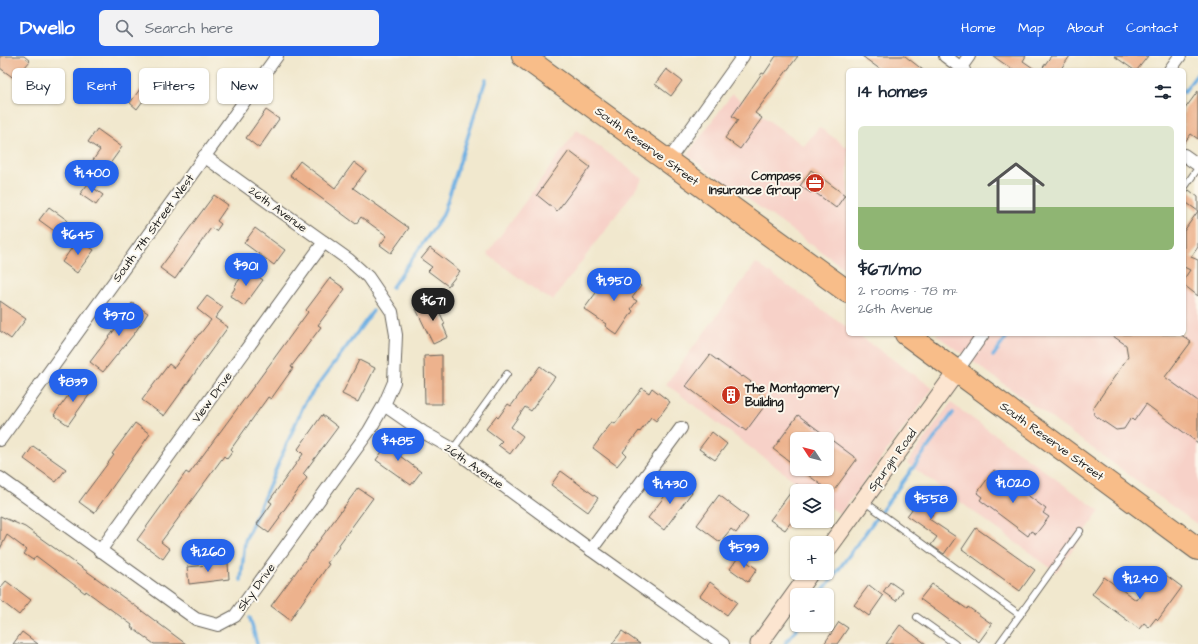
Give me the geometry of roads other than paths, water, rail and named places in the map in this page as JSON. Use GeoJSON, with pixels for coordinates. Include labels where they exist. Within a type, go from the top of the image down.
{"type":"FeatureCollection","features":[{"type":"Feature","properties":{"kind":"highway","name":"South Reserve Street"},"geometry":{"type":"LineString","coordinates":[[525,56],[846,291]]}},
{"type":"Feature","properties":{"kind":"highway","name":"South Reserve Street"},"geometry":{"type":"LineString","coordinates":[[909,336],[1198,549]]}},
{"type":"Feature","properties":{"kind":"street","name":"South 7th Street West"},"geometry":{"type":"LineString","coordinates":[[0,440],[277,56]]}},
{"type":"Feature","properties":{"kind":"street"},"geometry":{"type":"LineString","coordinates":[[668,161],[743,56]]}},
{"type":"Feature","properties":{"kind":"street"},"geometry":{"type":"LineString","coordinates":[[945,56],[960,68]]}},
{"type":"Feature","properties":{"kind":"street"},"geometry":{"type":"LineString","coordinates":[[962,68],[969,56]]}},
{"type":"Feature","properties":{"kind":"street"},"geometry":{"type":"LineString","coordinates":[[1171,68],[1180,56]]}},
{"type":"Feature","properties":{"kind":"street","name":"26th Avenue"},"geometry":{"type":"LineString","coordinates":[[204,156],[349,260],[368,277],[392,312],[396,335],[394,382],[384,405],[423,432],[453,449],[723,644]]}},
{"type":"Feature","properties":{"kind":"street"},"geometry":{"type":"LineString","coordinates":[[1186,157],[1198,167]]}},
{"type":"Feature","properties":{"kind":"street","name":"View Drive"},"geometry":{"type":"LineString","coordinates":[[100,551],[324,242]]}},
{"type":"Feature","properties":{"kind":"street"},"geometry":{"type":"LineString","coordinates":[[957,371],[982,336]]}},
{"type":"Feature","properties":{"kind":"street","name":"Spurgin Road"},"geometry":{"type":"LineString","coordinates":[[834,540],[957,371]]}},
{"type":"Feature","properties":{"kind":"street","name":"Sky Drive"},"geometry":{"type":"LineString","coordinates":[[0,478],[196,619],[218,625],[235,616],[369,431],[384,405]]}},
{"type":"Feature","properties":{"kind":"street"},"geometry":{"type":"LineString","coordinates":[[591,550],[681,428]]}},
{"type":"Feature","properties":{"kind":"street"},"geometry":{"type":"LineString","coordinates":[[759,644],[805,580]]}},
{"type":"Feature","properties":{"kind":"lane"},"geometry":{"type":"LineString","coordinates":[[1186,185],[1198,167]]}},
{"type":"Feature","properties":{"kind":"lane"},"geometry":{"type":"LineString","coordinates":[[453,449],[507,374]]}},
{"type":"Feature","properties":{"kind":"lane"},"geometry":{"type":"LineString","coordinates":[[863,500],[1020,615]]}},
{"type":"Feature","properties":{"kind":"lane"},"geometry":{"type":"LineString","coordinates":[[999,644],[1080,531]]}},
{"type":"Feature","properties":{"kind":"lane"},"geometry":{"type":"LineString","coordinates":[[917,617],[955,644]]}},
{"type":"Feature","properties":{"kind":"waterway"},"geometry":{"type":"LineString","coordinates":[[1186,89],[1198,73]]}},
{"type":"Feature","properties":{"kind":"waterway"},"geometry":{"type":"LineString","coordinates":[[392,287],[443,215],[486,79]]}},
{"type":"Feature","properties":{"kind":"waterway"},"geometry":{"type":"LineString","coordinates":[[241,580],[245,541],[304,404],[373,311]]}},
{"type":"Feature","properties":{"kind":"waterway"},"geometry":{"type":"LineString","coordinates":[[993,356],[1008,336]]}},
{"type":"Feature","properties":{"kind":"waterway"},"geometry":{"type":"LineString","coordinates":[[825,588],[953,413]]}},
{"type":"Feature","properties":{"kind":"waterway"},"geometry":{"type":"LineString","coordinates":[[250,618],[257,644]]}},
{"type":"Feature","properties":{"kind":"waterway"},"geometry":{"type":"LineString","coordinates":[[785,644],[794,632]]}},
{"type":"Feature","properties":{"kind":"place","name":"Compass Insurance Group"},"geometry":{"type":"Point","coordinates":[815,183]}},
{"type":"Feature","properties":{"kind":"place","name":"The Montgomery Building"},"geometry":{"type":"Point","coordinates":[731,395]}}]}
